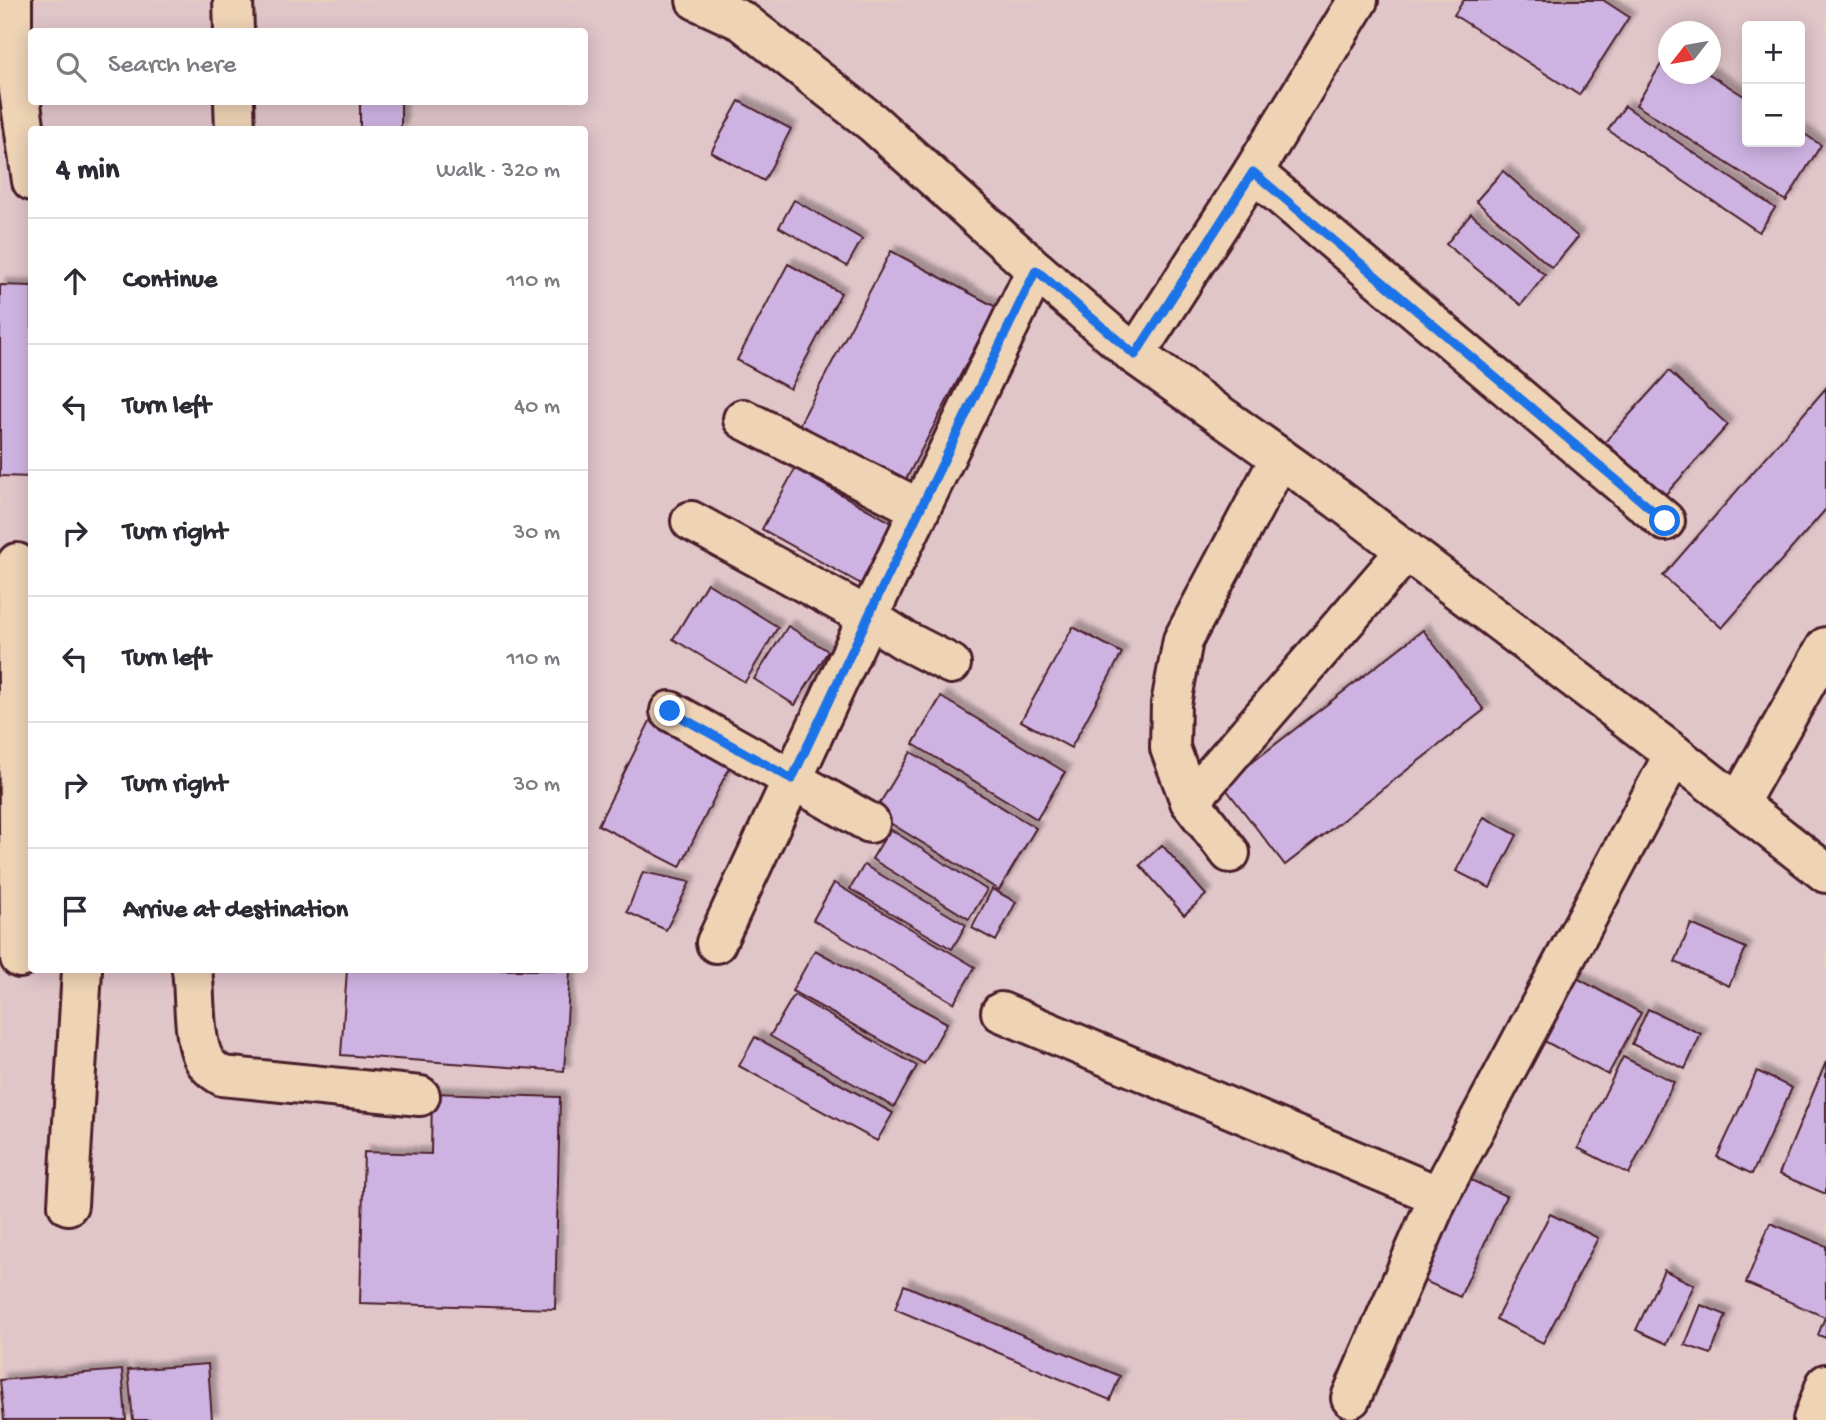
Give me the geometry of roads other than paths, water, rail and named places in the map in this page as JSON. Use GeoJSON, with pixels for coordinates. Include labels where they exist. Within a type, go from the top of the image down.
{"type":"FeatureCollection","features":[{"type":"Feature","properties":{"kind":"street"},"geometry":{"type":"LineString","coordinates":[[12,0],[6,42],[28,160]]}},
{"type":"Feature","properties":{"kind":"street"},"geometry":{"type":"LineString","coordinates":[[233,0],[234,28]]}},
{"type":"Feature","properties":{"kind":"street"},"geometry":{"type":"LineString","coordinates":[[696,0],[742,21],[873,123],[1135,355],[1406,551],[1826,873]]}},
{"type":"Feature","properties":{"kind":"street"},"geometry":{"type":"LineString","coordinates":[[1135,355],[1253,172],[1358,0]]}},
{"type":"Feature","properties":{"kind":"street"},"geometry":{"type":"LineString","coordinates":[[234,105],[235,126]]}},
{"type":"Feature","properties":{"kind":"street"},"geometry":{"type":"LineString","coordinates":[[1253,172],[1665,521]]}},
{"type":"Feature","properties":{"kind":"street"},"geometry":{"type":"LineString","coordinates":[[716,943],[868,617],[1036,270]]}},
{"type":"Feature","properties":{"kind":"street"},"geometry":{"type":"LineString","coordinates":[[743,419],[920,509]]}},
{"type":"Feature","properties":{"kind":"street"},"geometry":{"type":"LineString","coordinates":[[1230,853],[1189,801],[1170,748],[1171,704],[1183,640],[1280,458]]}},
{"type":"Feature","properties":{"kind":"street"},"geometry":{"type":"LineString","coordinates":[[691,521],[951,664]]}},
{"type":"Feature","properties":{"kind":"street"},"geometry":{"type":"LineString","coordinates":[[1189,801],[1406,551]]}},
{"type":"Feature","properties":{"kind":"street"},"geometry":{"type":"LineString","coordinates":[[17,563],[17,958]]}},
{"type":"Feature","properties":{"kind":"street"},"geometry":{"type":"LineString","coordinates":[[1738,804],[1826,647]]}},
{"type":"Feature","properties":{"kind":"street"},"geometry":{"type":"LineString","coordinates":[[670,711],[870,823]]}},
{"type":"Feature","properties":{"kind":"street"},"geometry":{"type":"LineString","coordinates":[[1351,1398],[1439,1196],[1674,754]]}},
{"type":"Feature","properties":{"kind":"street"},"geometry":{"type":"LineString","coordinates":[[68,1205],[82,973]]}},
{"type":"Feature","properties":{"kind":"street"},"geometry":{"type":"LineString","coordinates":[[192,973],[200,1052],[208,1066],[222,1076],[421,1097]]}},
{"type":"Feature","properties":{"kind":"street"},"geometry":{"type":"LineString","coordinates":[[1001,1012],[1439,1196]]}},
{"type":"Feature","properties":{"kind":"street"},"geometry":{"type":"LineString","coordinates":[[1813,1420],[1826,1384]]}}]}
